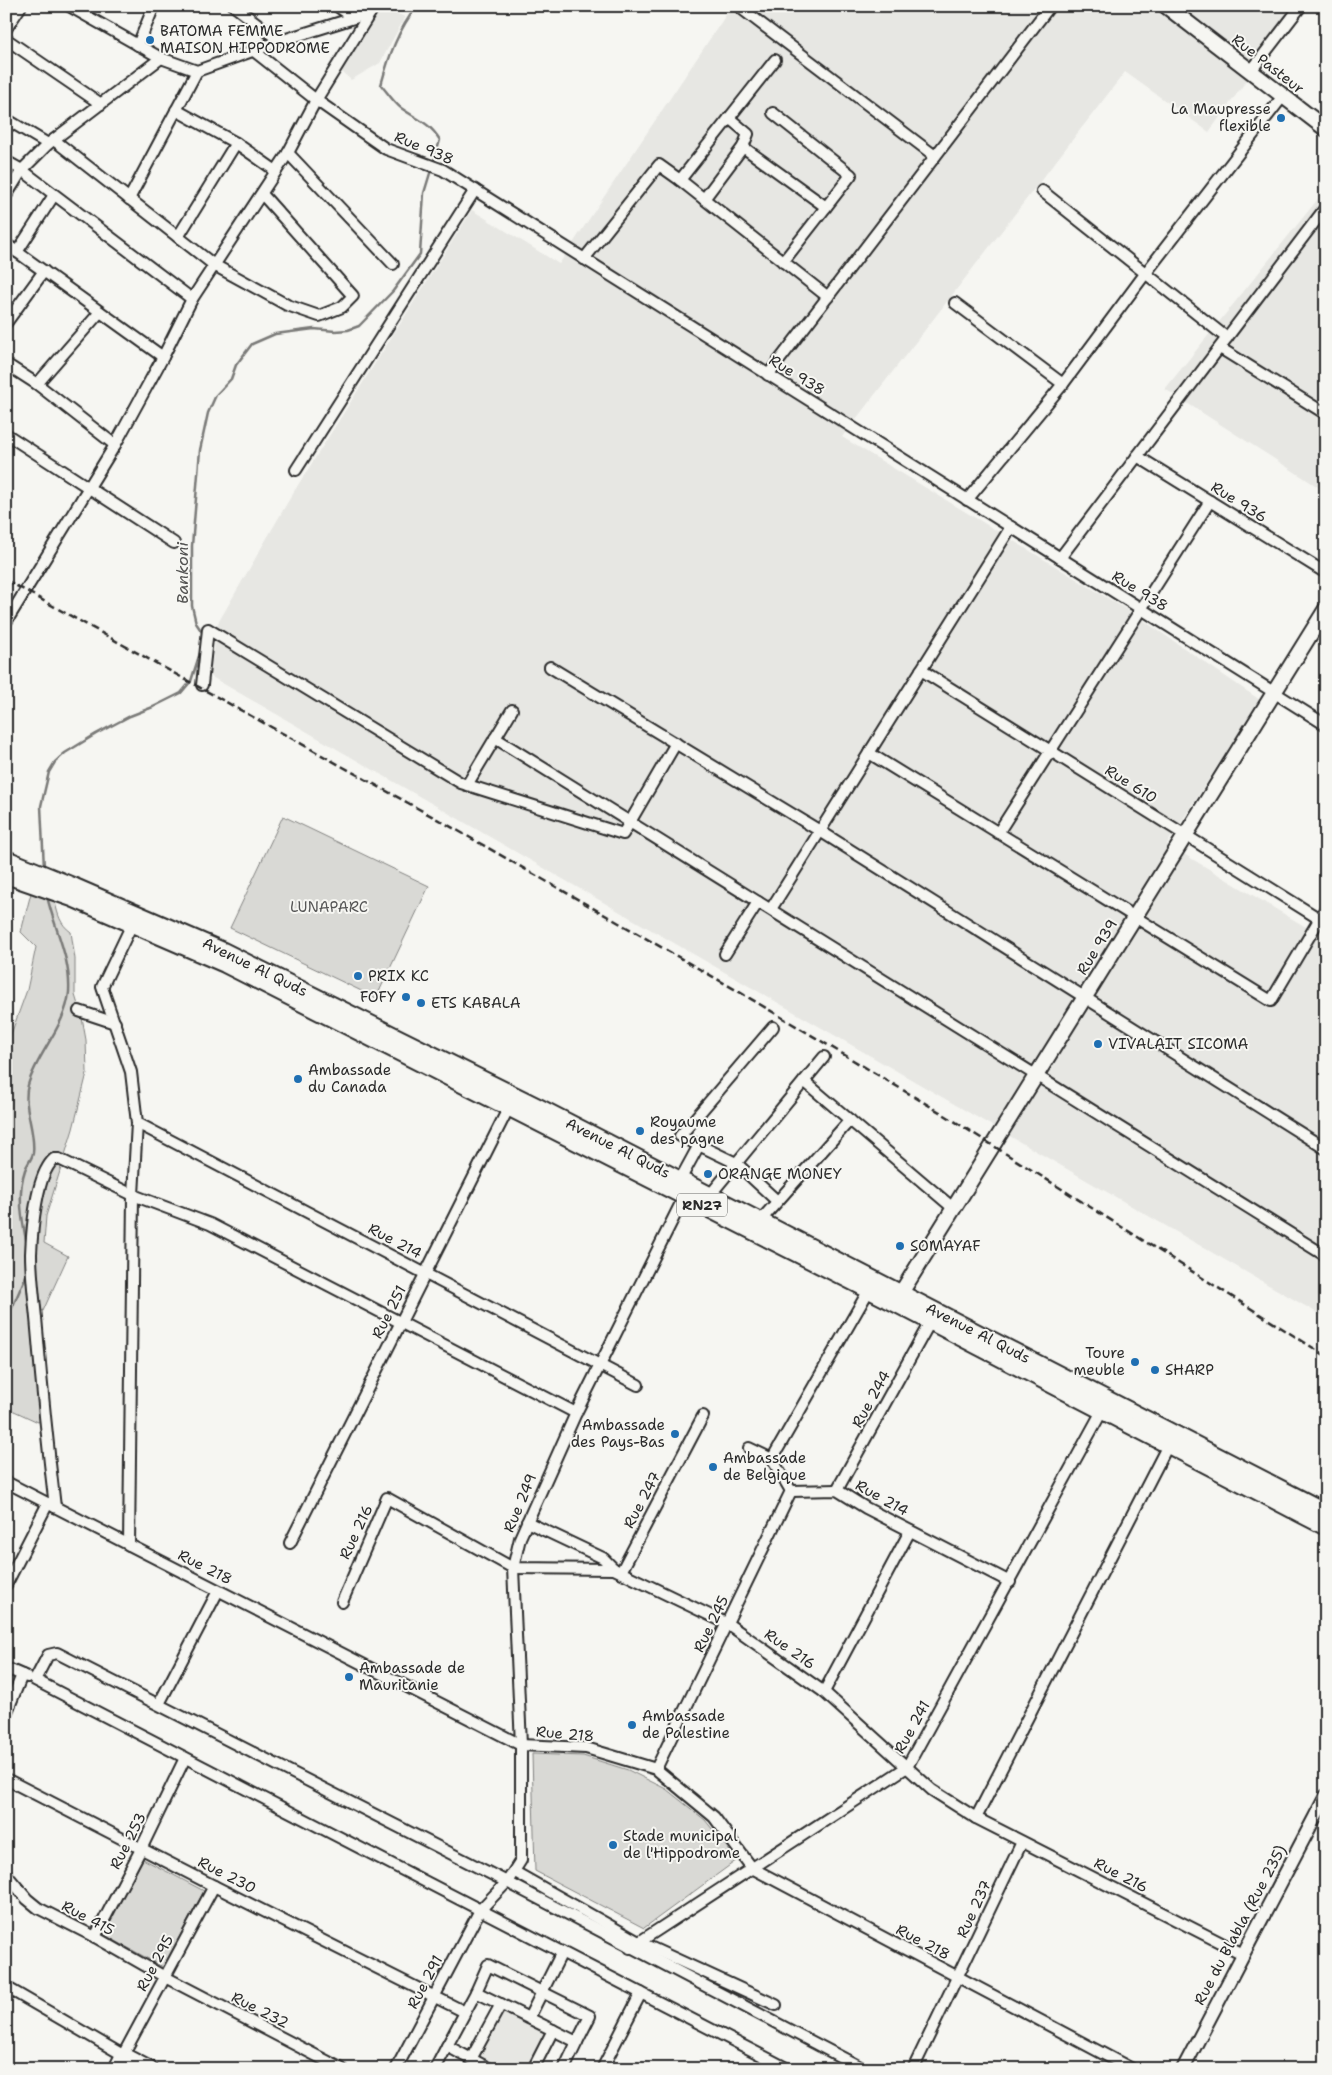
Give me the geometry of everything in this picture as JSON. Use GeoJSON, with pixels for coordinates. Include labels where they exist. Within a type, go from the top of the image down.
{"type":"FeatureCollection","features":[{"type":"Feature","properties":{"kind":"main road","name":"Rue Pasteur"},"geometry":{"type":"LineString","coordinates":[[1166,6],[1326,129]]}},
{"type":"Feature","properties":{"kind":"main road","name":"Rue 939"},"geometry":{"type":"LineString","coordinates":[[898,1298],[1326,609]]}},
{"type":"Feature","properties":{"kind":"main road","name":"Avenue Al Quds"},"geometry":{"type":"LineString","coordinates":[[14,862],[132,924],[225,964],[685,1187],[869,1290],[898,1298],[930,1322],[1326,1527]]}},
{"type":"Feature","properties":{"kind":"main road","name":"Avenue Al Quds"},"geometry":{"type":"LineString","coordinates":[[6,875],[23,882],[73,892],[223,951],[512,1102]]}},
{"type":"Feature","properties":{"kind":"main road","name":"Avenue Al Quds"},"geometry":{"type":"LineString","coordinates":[[685,1187],[710,1195],[898,1298],[1326,1512]]}},
{"type":"Feature","properties":{"kind":"main road"},"geometry":{"type":"LineString","coordinates":[[119,2065],[150,2069]]}},
{"type":"Feature","properties":{"kind":"street"},"geometry":{"type":"LineString","coordinates":[[6,30],[21,6]]}},
{"type":"Feature","properties":{"kind":"street"},"geometry":{"type":"LineString","coordinates":[[69,6],[85,10],[161,58],[197,71],[280,41],[354,18],[372,10]]}},
{"type":"Feature","properties":{"kind":"street"},"geometry":{"type":"LineString","coordinates":[[138,45],[154,6]]}},
{"type":"Feature","properties":{"kind":"street"},"geometry":{"type":"LineString","coordinates":[[234,6],[280,41]]}},
{"type":"Feature","properties":{"kind":"street"},"geometry":{"type":"LineString","coordinates":[[338,6],[354,18]]}},
{"type":"Feature","properties":{"kind":"street"},"geometry":{"type":"LineString","coordinates":[[738,6],[936,156]]}},
{"type":"Feature","properties":{"kind":"street"},"geometry":{"type":"LineString","coordinates":[[768,375],[1050,6]]}},
{"type":"Feature","properties":{"kind":"street"},"geometry":{"type":"LineString","coordinates":[[1251,71],[1301,6]]}},
{"type":"Feature","properties":{"kind":"street"},"geometry":{"type":"LineString","coordinates":[[6,622],[91,488],[163,357],[192,299],[288,153],[316,100],[372,10]]}},
{"type":"Feature","properties":{"kind":"street"},"geometry":{"type":"LineString","coordinates":[[6,39],[101,104]]}},
{"type":"Feature","properties":{"kind":"street","name":"Rue 938"},"geometry":{"type":"LineString","coordinates":[[254,51],[316,100],[386,148],[444,170],[1326,726]]}},
{"type":"Feature","properties":{"kind":"street"},"geometry":{"type":"LineString","coordinates":[[6,196],[22,170],[51,142],[161,58]]}},
{"type":"Feature","properties":{"kind":"street"},"geometry":{"type":"LineString","coordinates":[[680,180],[775,60]]}},
{"type":"Feature","properties":{"kind":"street"},"geometry":{"type":"LineString","coordinates":[[129,199],[197,71]]}},
{"type":"Feature","properties":{"kind":"street"},"geometry":{"type":"LineString","coordinates":[[967,500],[1063,384],[1145,274],[1283,96]]}},
{"type":"Feature","properties":{"kind":"street"},"geometry":{"type":"LineString","coordinates":[[176,110],[236,143],[276,172]]}},
{"type":"Feature","properties":{"kind":"street"},"geometry":{"type":"LineString","coordinates":[[772,113],[851,175],[783,262]]}},
{"type":"Feature","properties":{"kind":"street"},"geometry":{"type":"LineString","coordinates":[[704,199],[744,147],[748,134],[729,118]]}},
{"type":"Feature","properties":{"kind":"street"},"geometry":{"type":"LineString","coordinates":[[6,119],[51,142],[214,265],[287,306],[319,316],[342,307],[353,296],[262,194]]}},
{"type":"Feature","properties":{"kind":"street"},"geometry":{"type":"LineString","coordinates":[[178,237],[236,143]]}},
{"type":"Feature","properties":{"kind":"street"},"geometry":{"type":"LineString","coordinates":[[744,147],[826,207]]}},
{"type":"Feature","properties":{"kind":"street"},"geometry":{"type":"LineString","coordinates":[[288,153],[392,264]]}},
{"type":"Feature","properties":{"kind":"street"},"geometry":{"type":"LineString","coordinates":[[6,161],[22,170],[192,299]]}},
{"type":"Feature","properties":{"kind":"street"},"geometry":{"type":"LineString","coordinates":[[584,259],[659,165],[828,297]]}},
{"type":"Feature","properties":{"kind":"street"},"geometry":{"type":"LineString","coordinates":[[296,470],[475,190]]}},
{"type":"Feature","properties":{"kind":"street"},"geometry":{"type":"LineString","coordinates":[[1042,191],[1227,338]]}},
{"type":"Feature","properties":{"kind":"street"},"geometry":{"type":"LineString","coordinates":[[17,252],[54,195]]}},
{"type":"Feature","properties":{"kind":"street"},"geometry":{"type":"LineString","coordinates":[[1060,558],[1326,207]]}},
{"type":"Feature","properties":{"kind":"street"},"geometry":{"type":"LineString","coordinates":[[6,244],[163,357]]}},
{"type":"Feature","properties":{"kind":"street"},"geometry":{"type":"LineString","coordinates":[[6,323],[44,271]]}},
{"type":"Feature","properties":{"kind":"street"},"geometry":{"type":"LineString","coordinates":[[955,303],[1063,384]]}},
{"type":"Feature","properties":{"kind":"street"},"geometry":{"type":"LineString","coordinates":[[38,384],[100,312]]}},
{"type":"Feature","properties":{"kind":"street"},"geometry":{"type":"LineString","coordinates":[[1220,348],[1326,414]]}},
{"type":"Feature","properties":{"kind":"street"},"geometry":{"type":"LineString","coordinates":[[6,364],[38,384],[115,445]]}},
{"type":"Feature","properties":{"kind":"street"},"geometry":{"type":"LineString","coordinates":[[6,434],[174,543]]}},
{"type":"Feature","properties":{"kind":"street","name":"Rue 936"},"geometry":{"type":"LineString","coordinates":[[1137,456],[1326,572]]}},
{"type":"Feature","properties":{"kind":"street"},"geometry":{"type":"LineString","coordinates":[[998,833],[1210,501]]}},
{"type":"Feature","properties":{"kind":"street"},"geometry":{"type":"LineString","coordinates":[[771,909],[1011,527]]}},
{"type":"Feature","properties":{"kind":"street"},"geometry":{"type":"LineString","coordinates":[[202,685],[208,629],[467,785],[623,834],[676,742]]}},
{"type":"Feature","properties":{"kind":"street"},"geometry":{"type":"LineString","coordinates":[[550,668],[676,742],[820,831],[1326,1149]]}},
{"type":"Feature","properties":{"kind":"street","name":"Rue 610"},"geometry":{"type":"LineString","coordinates":[[921,670],[1322,921]]}},
{"type":"Feature","properties":{"kind":"street"},"geometry":{"type":"LineString","coordinates":[[467,785],[512,710]]}},
{"type":"Feature","properties":{"kind":"street"},"geometry":{"type":"LineString","coordinates":[[495,738],[1326,1256]]}},
{"type":"Feature","properties":{"kind":"street"},"geometry":{"type":"LineString","coordinates":[[869,753],[1271,1002],[1322,921],[1326,908]]}},
{"type":"Feature","properties":{"kind":"street"},"geometry":{"type":"LineString","coordinates":[[726,954],[758,902]]}},
{"type":"Feature","properties":{"kind":"street"},"geometry":{"type":"LineString","coordinates":[[129,1545],[133,1195],[137,1122],[131,1072],[102,987],[132,924]]}},
{"type":"Feature","properties":{"kind":"street"},"geometry":{"type":"LineString","coordinates":[[79,1011],[115,1023]]}},
{"type":"Feature","properties":{"kind":"street"},"geometry":{"type":"LineString","coordinates":[[773,1026],[680,1136],[736,1163],[777,1202]]}},
{"type":"Feature","properties":{"kind":"street"},"geometry":{"type":"LineString","coordinates":[[710,1195],[824,1057]]}},
{"type":"Feature","properties":{"kind":"street"},"geometry":{"type":"LineString","coordinates":[[804,1081],[953,1208]]}},
{"type":"Feature","properties":{"kind":"street","name":"Rue 251"},"geometry":{"type":"LineString","coordinates":[[290,1543],[512,1102]]}},
{"type":"Feature","properties":{"kind":"street"},"geometry":{"type":"LineString","coordinates":[[760,1221],[850,1120]]}},
{"type":"Feature","properties":{"kind":"street","name":"Rue 214"},"geometry":{"type":"LineString","coordinates":[[137,1122],[638,1385]]}},
{"type":"Feature","properties":{"kind":"street","name":"Rue 249"},"geometry":{"type":"LineString","coordinates":[[480,1910],[507,1882],[522,1860],[521,1745],[513,1568],[520,1538],[576,1413],[685,1187],[699,1145]]}},
{"type":"Feature","properties":{"kind":"street"},"geometry":{"type":"LineString","coordinates":[[6,1585],[51,1505],[31,1255],[42,1180],[54,1159],[59,1159],[133,1195],[210,1224],[576,1413]]}},
{"type":"Feature","properties":{"kind":"street"},"geometry":{"type":"LineString","coordinates":[[772,1459],[869,1290]]}},
{"type":"Feature","properties":{"kind":"street","name":"Rue 244"},"geometry":{"type":"LineString","coordinates":[[837,1490],[930,1322]]}},
{"type":"Feature","properties":{"kind":"street","name":"Rue 241"},"geometry":{"type":"LineString","coordinates":[[634,1945],[908,1768],[1102,1411]]}},
{"type":"Feature","properties":{"kind":"street","name":"Rue 247"},"geometry":{"type":"LineString","coordinates":[[618,1570],[703,1416]]}},
{"type":"Feature","properties":{"kind":"street"},"geometry":{"type":"LineString","coordinates":[[976,1818],[1168,1445]]}},
{"type":"Feature","properties":{"kind":"street"},"geometry":{"type":"LineString","coordinates":[[750,1448],[772,1459],[791,1491]]}},
{"type":"Feature","properties":{"kind":"street","name":"Rue 218"},"geometry":{"type":"LineString","coordinates":[[6,1482],[521,1745],[586,1748],[656,1769],[714,1817],[752,1868],[1132,2069]]}},
{"type":"Feature","properties":{"kind":"street","name":"Rue 214"},"geometry":{"type":"LineString","coordinates":[[791,1491],[837,1490],[866,1508],[1010,1582]]}},
{"type":"Feature","properties":{"kind":"street","name":"Rue 245"},"geometry":{"type":"LineString","coordinates":[[656,1769],[791,1491]]}},
{"type":"Feature","properties":{"kind":"street","name":"Rue 216"},"geometry":{"type":"LineString","coordinates":[[342,1602],[388,1498],[513,1568],[618,1570],[728,1624],[824,1692],[932,1790],[976,1818],[1243,1954]]}},
{"type":"Feature","properties":{"kind":"street"},"geometry":{"type":"LineString","coordinates":[[527,1522],[603,1558],[618,1570]]}},
{"type":"Feature","properties":{"kind":"street"},"geometry":{"type":"LineString","coordinates":[[824,1692],[910,1531]]}},
{"type":"Feature","properties":{"kind":"street"},"geometry":{"type":"LineString","coordinates":[[160,1704],[218,1591]]}},
{"type":"Feature","properties":{"kind":"street"},"geometry":{"type":"LineString","coordinates":[[34,1680],[48,1655],[57,1653],[634,1945],[864,2069]]}},
{"type":"Feature","properties":{"kind":"street"},"geometry":{"type":"LineString","coordinates":[[6,1658],[7,1668],[34,1680],[788,2069]]}},
{"type":"Feature","properties":{"kind":"street"},"geometry":{"type":"LineString","coordinates":[[6,1714],[22,1675]]}},
{"type":"Feature","properties":{"kind":"street","name":"Rue 253"},"geometry":{"type":"LineString","coordinates":[[95,1938],[185,1758]]}},
{"type":"Feature","properties":{"kind":"street","name":"Rue 230"},"geometry":{"type":"LineString","coordinates":[[6,1779],[466,2012]]}},
{"type":"Feature","properties":{"kind":"street","name":"Rue du Blabla (Rue 235)"},"geometry":{"type":"LineString","coordinates":[[1184,2069],[1326,1796]]}},
{"type":"Feature","properties":{"kind":"street","name":"Rue 237"},"geometry":{"type":"LineString","coordinates":[[913,2069],[1022,1842]]}},
{"type":"Feature","properties":{"kind":"street"},"geometry":{"type":"LineString","coordinates":[[515,1872],[634,1945],[776,2005]]}},
{"type":"Feature","properties":{"kind":"street","name":"Rue 415"},"geometry":{"type":"LineString","coordinates":[[6,1874],[27,1899],[38,1908],[165,1977]]}},
{"type":"Feature","properties":{"kind":"street","name":"Rue 295"},"geometry":{"type":"LineString","coordinates":[[119,2065],[214,1886]]}},
{"type":"Feature","properties":{"kind":"street","name":"Rue 291"},"geometry":{"type":"LineString","coordinates":[[396,2069],[480,1910]]}},
{"type":"Feature","properties":{"kind":"street"},"geometry":{"type":"LineString","coordinates":[[529,2018],[562,1952]]}},
{"type":"Feature","properties":{"kind":"street"},"geometry":{"type":"LineString","coordinates":[[435,2069],[466,2012],[488,1965],[590,2016],[564,2069]]}},
{"type":"Feature","properties":{"kind":"street","name":"Rue 232"},"geometry":{"type":"LineString","coordinates":[[165,1977],[342,2069]]}},
{"type":"Feature","properties":{"kind":"street"},"geometry":{"type":"LineString","coordinates":[[7,1990],[119,2065]]}},
{"type":"Feature","properties":{"kind":"street"},"geometry":{"type":"LineString","coordinates":[[476,1992],[577,2042]]}},
{"type":"Feature","properties":{"kind":"street"},"geometry":{"type":"LineString","coordinates":[[602,2069],[641,1992]]}},
{"type":"Feature","properties":{"kind":"street"},"geometry":{"type":"LineString","coordinates":[[471,2059],[501,2004]]}},
{"type":"Feature","properties":{"kind":"street"},"geometry":{"type":"LineString","coordinates":[[533,2069],[553,2030]]}},
{"type":"Feature","properties":{"kind":"street"},"geometry":{"type":"LineString","coordinates":[[447,2046],[490,2069]]}},
{"type":"Feature","properties":{"kind":"shaded area"},"geometry":{"type":"Polygon","coordinates":[[[732,6],[1301,6],[1209,132],[1125,72],[842,437],[1134,614],[1260,700],[1167,844],[1326,939],[1326,1318],[210,676],[218,623],[293,493],[472,210],[559,264],[732,6]]]}},
{"type":"Feature","properties":{"kind":"shaded area"},"geometry":{"type":"Polygon","coordinates":[[[383,8],[405,17],[380,63],[351,80],[342,72],[351,48],[383,8]]]}},
{"type":"Feature","properties":{"kind":"shaded area"},"geometry":{"type":"Polygon","coordinates":[[[1326,189],[1326,492],[1165,389],[1326,189]]]}},
{"type":"Feature","properties":{"kind":"shaded area"},"geometry":{"type":"Polygon","coordinates":[[[503,2008],[549,2030],[530,2069],[497,2069],[475,2057],[503,2008]]]}},
{"type":"Feature","properties":{"kind":"green space","name":"LUNAPARC"},"geometry":{"type":"Polygon","coordinates":[[[283,816],[429,886],[376,998],[230,928],[283,816]]]}},
{"type":"Feature","properties":{"kind":"green space"},"geometry":{"type":"Polygon","coordinates":[[[31,893],[55,902],[60,919],[71,932],[75,959],[75,995],[86,1040],[87,1073],[73,1129],[46,1216],[44,1243],[68,1256],[43,1311],[36,1308],[41,1421],[38,1422],[12,1410],[6,1416],[6,1266],[11,1235],[6,1199],[6,1048],[27,990],[36,947],[21,932],[31,893]]]}},
{"type":"Feature","properties":{"kind":"green space"},"geometry":{"type":"Polygon","coordinates":[[[532,1754],[583,1756],[628,1770],[666,1789],[705,1820],[737,1860],[644,1928],[535,1871],[532,1754]]]}},
{"type":"Feature","properties":{"kind":"green space"},"geometry":{"type":"Polygon","coordinates":[[[143,1859],[204,1891],[163,1967],[103,1934],[143,1859]]]}},
{"type":"Feature","properties":{"kind":"waterway","name":"Bankoni"},"geometry":{"type":"LineString","coordinates":[[417,6],[404,24],[387,64],[381,85],[398,106],[427,125],[440,140],[433,164]]}},
{"type":"Feature","properties":{"kind":"waterway","name":"Bankoni"},"geometry":{"type":"LineString","coordinates":[[204,635],[196,623],[192,606],[192,546],[200,450],[208,413],[216,395],[231,379],[236,365],[252,344],[275,334],[314,329],[348,330],[359,326],[393,291],[420,254],[424,193],[431,170]]}},
{"type":"Feature","properties":{"kind":"waterway","name":"Bankoni"},"geometry":{"type":"LineString","coordinates":[[44,868],[41,806],[49,772],[55,762],[65,753],[96,734],[181,693],[191,681],[201,650]]}},
{"type":"Feature","properties":{"kind":"waterway","name":"Bankoni"},"geometry":{"type":"LineString","coordinates":[[27,1245],[22,1217],[21,1188],[25,1170],[32,1155],[33,1145],[27,1102],[28,1085],[32,1073],[63,1016],[69,992],[65,955],[47,896]]}},
{"type":"Feature","properties":{"kind":"waterway","name":"Bankoni"},"geometry":{"type":"LineString","coordinates":[[6,1322],[28,1271]]}},
{"type":"Feature","properties":{"kind":"railway"},"geometry":{"type":"LineString","coordinates":[[6,580],[455,829],[736,990],[943,1114],[1326,1356]]}},
{"type":"Feature","properties":{"kind":"place","name":"BATOMA FEMME MAISON HIPPODROME"},"geometry":{"type":"Point","coordinates":[150,40]}},
{"type":"Feature","properties":{"kind":"place","name":"La Maupresse flexible"},"geometry":{"type":"Point","coordinates":[1281,118]}},
{"type":"Feature","properties":{"kind":"place","name":"PRIX KC"},"geometry":{"type":"Point","coordinates":[358,976]}},
{"type":"Feature","properties":{"kind":"place","name":"FOFY"},"geometry":{"type":"Point","coordinates":[406,997]}},
{"type":"Feature","properties":{"kind":"place","name":"ETS KABALA"},"geometry":{"type":"Point","coordinates":[421,1003]}},
{"type":"Feature","properties":{"kind":"place","name":"VIVALAIT SICOMA"},"geometry":{"type":"Point","coordinates":[1098,1044]}},
{"type":"Feature","properties":{"kind":"place","name":"Ambassade du Canada"},"geometry":{"type":"Point","coordinates":[298,1079]}},
{"type":"Feature","properties":{"kind":"place","name":"Royaume des pagne"},"geometry":{"type":"Point","coordinates":[640,1131]}},
{"type":"Feature","properties":{"kind":"place","name":"ORANGE MONEY"},"geometry":{"type":"Point","coordinates":[708,1174]}},
{"type":"Feature","properties":{"kind":"place","name":"SOMAYAF"},"geometry":{"type":"Point","coordinates":[900,1246]}},
{"type":"Feature","properties":{"kind":"place","name":"Toure meuble"},"geometry":{"type":"Point","coordinates":[1135,1362]}},
{"type":"Feature","properties":{"kind":"place","name":"SHARP"},"geometry":{"type":"Point","coordinates":[1155,1370]}},
{"type":"Feature","properties":{"kind":"place","name":"Ambassade des Pays-Bas"},"geometry":{"type":"Point","coordinates":[675,1434]}},
{"type":"Feature","properties":{"kind":"place","name":"Ambassade de Belgique"},"geometry":{"type":"Point","coordinates":[713,1467]}},
{"type":"Feature","properties":{"kind":"place","name":"Ambassade de Mauritanie"},"geometry":{"type":"Point","coordinates":[349,1677]}},
{"type":"Feature","properties":{"kind":"place","name":"Ambassade de Palestine"},"geometry":{"type":"Point","coordinates":[632,1725]}},
{"type":"Feature","properties":{"kind":"place","name":"Stade municipal de l'Hippodrome"},"geometry":{"type":"Point","coordinates":[613,1845]}}]}
